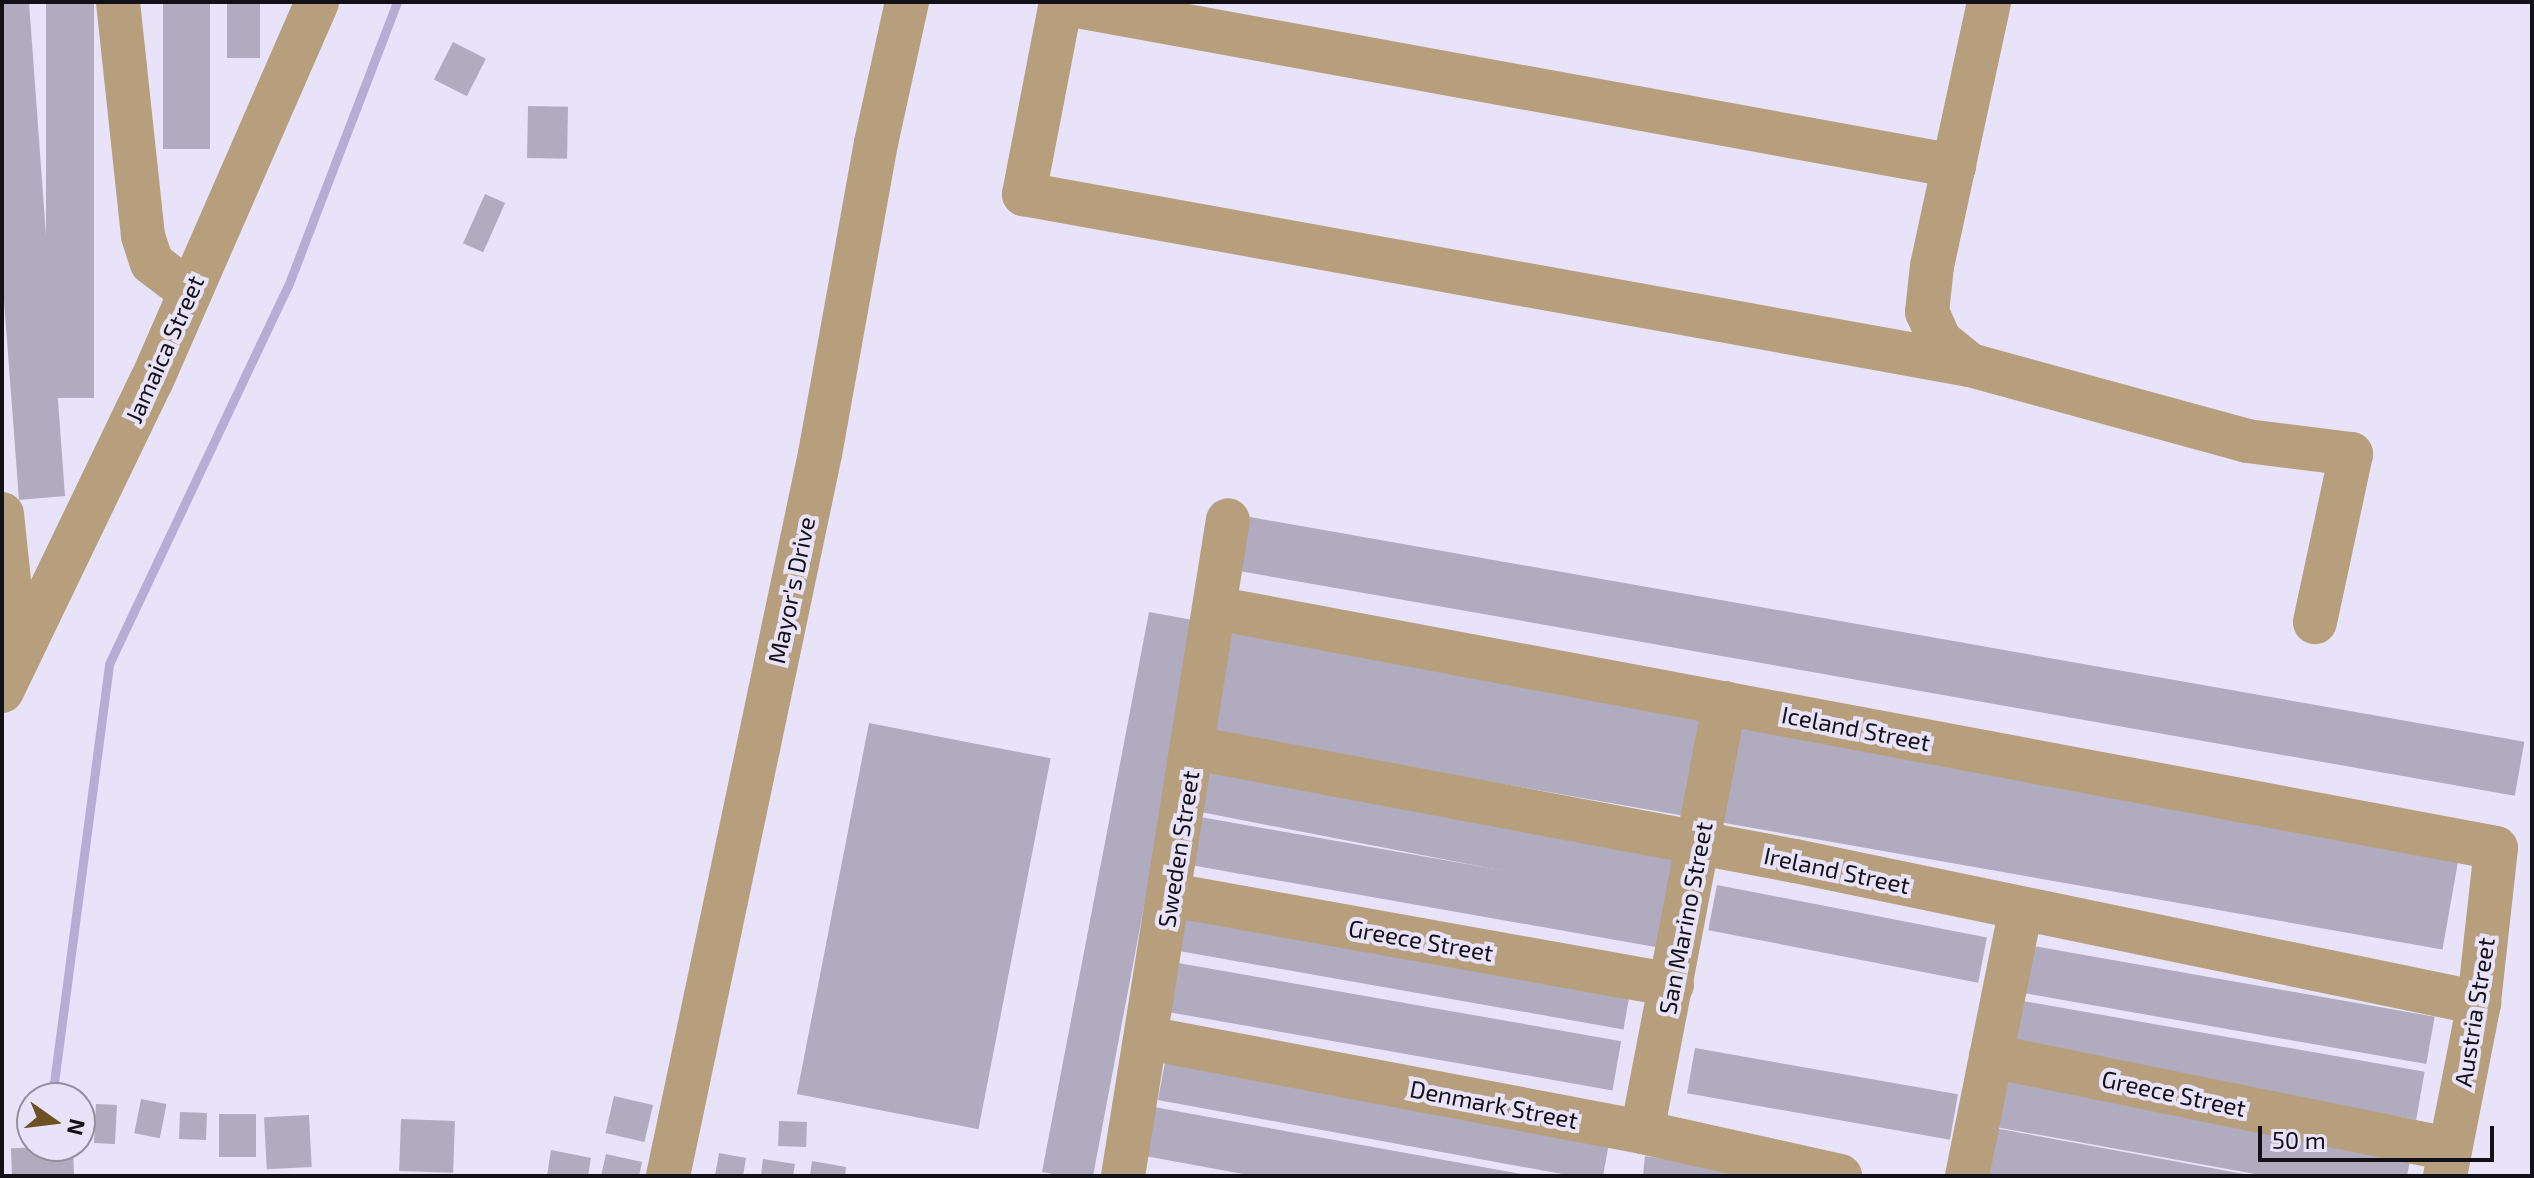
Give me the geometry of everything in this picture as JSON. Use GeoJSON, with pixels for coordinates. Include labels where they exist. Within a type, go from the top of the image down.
{"type":"FeatureCollection","features":[{"type":"Feature","properties":{"kind":"street"},"geometry":{"type":"LineString","coordinates":[[118,2],[143,236],[152,263],[190,292]]}},
{"type":"Feature","properties":{"kind":"street","name":"Jamaica Street"},"geometry":{"type":"LineString","coordinates":[[10,674],[152,380],[317,2]]}},
{"type":"Feature","properties":{"kind":"street","name":"Mayor's Drive"},"geometry":{"type":"LineString","coordinates":[[668,1176],[820,454],[876,143],[907,2]]}},
{"type":"Feature","properties":{"kind":"street"},"geometry":{"type":"LineString","coordinates":[[1970,365],[1940,341],[1927,312],[1932,266],[1989,2]]}},
{"type":"Feature","properties":{"kind":"street"},"geometry":{"type":"LineString","coordinates":[[1954,166],[1061,3],[1024,194],[1970,365],[2247,441],[2351,454],[2315,622]]}},
{"type":"Feature","properties":{"kind":"street"},"geometry":{"type":"LineString","coordinates":[[2,514],[10,674]]}},
{"type":"Feature","properties":{"kind":"street","name":"Sweden Street"},"geometry":{"type":"LineString","coordinates":[[1123,1176],[1171,895],[1228,520]]}},
{"type":"Feature","properties":{"kind":"street","name":"Iceland Street"},"geometry":{"type":"LineString","coordinates":[[1215,608],[2496,848]]}},
{"type":"Feature","properties":{"kind":"street","name":"San Marino Street"},"geometry":{"type":"LineString","coordinates":[[1642,1132],[1725,703]]}},
{"type":"Feature","properties":{"kind":"street","name":"Ireland Street"},"geometry":{"type":"LineString","coordinates":[[1194,748],[1700,843],[2479,1003]]}},
{"type":"Feature","properties":{"kind":"street","name":"Austria Street"},"geometry":{"type":"LineString","coordinates":[[2448,1162],[2479,1003],[2496,848]]}},
{"type":"Feature","properties":{"kind":"street","name":"Greece Street"},"geometry":{"type":"LineString","coordinates":[[1171,895],[1672,985]]}},
{"type":"Feature","properties":{"kind":"street"},"geometry":{"type":"LineString","coordinates":[[1967,1176],[2021,909]]}},
{"type":"Feature","properties":{"kind":"street","name":"Denmark Street"},"geometry":{"type":"LineString","coordinates":[[1147,1038],[1642,1132],[1840,1176]]}},
{"type":"Feature","properties":{"kind":"street","name":"Greece Street"},"geometry":{"type":"LineString","coordinates":[[1991,1056],[2448,1162]]}},
{"type":"Feature","properties":{"kind":"building"},"geometry":{"type":"Polygon","coordinates":[[[2,2],[29,2],[65,496],[19,500],[2,274],[2,2]]]}},
{"type":"Feature","properties":{"kind":"building"},"geometry":{"type":"Polygon","coordinates":[[[46,2],[94,2],[94,398],[46,398],[46,2]]]}},
{"type":"Feature","properties":{"kind":"building"},"geometry":{"type":"Polygon","coordinates":[[[163,2],[210,2],[210,149],[163,149],[163,2]]]}},
{"type":"Feature","properties":{"kind":"building"},"geometry":{"type":"Polygon","coordinates":[[[227,2],[260,2],[260,58],[227,58],[227,2]]]}},
{"type":"Feature","properties":{"kind":"building"},"geometry":{"type":"Polygon","coordinates":[[[453,42],[486,59],[467,96],[434,79],[453,42]]]}},
{"type":"Feature","properties":{"kind":"building"},"geometry":{"type":"Polygon","coordinates":[[[528,106],[568,107],[567,159],[527,158],[528,106]]]}},
{"type":"Feature","properties":{"kind":"building"},"geometry":{"type":"Polygon","coordinates":[[[485,194],[505,203],[483,252],[463,243],[485,194]]]}},
{"type":"Feature","properties":{"kind":"building"},"geometry":{"type":"Polygon","coordinates":[[[1250,517],[2524,742],[2515,796],[1240,571],[1250,517]]]}},
{"type":"Feature","properties":{"kind":"building"},"geometry":{"type":"Polygon","coordinates":[[[1149,612],[1198,621],[1093,1176],[1065,1176],[1042,1172],[1149,612]]]}},
{"type":"Feature","properties":{"kind":"building"},"geometry":{"type":"Polygon","coordinates":[[[1230,616],[2463,833],[2442,950],[1210,732],[1230,616]]]}},
{"type":"Feature","properties":{"kind":"building"},"geometry":{"type":"Polygon","coordinates":[[[869,723],[1051,758],[978,1129],[797,1094],[869,723]]]}},
{"type":"Feature","properties":{"kind":"building"},"geometry":{"type":"Polygon","coordinates":[[[1200,762],[1680,855],[1671,903],[1191,810],[1200,762]]]}},
{"type":"Feature","properties":{"kind":"building"},"geometry":{"type":"Polygon","coordinates":[[[1189,815],[1670,900],[1661,948],[1180,863],[1189,815]]]}},
{"type":"Feature","properties":{"kind":"building"},"geometry":{"type":"Polygon","coordinates":[[[1717,885],[1987,937],[1978,983],[1708,930],[1717,885]]]}},
{"type":"Feature","properties":{"kind":"building"},"geometry":{"type":"Polygon","coordinates":[[[1189,902],[1632,980],[1623,1029],[1180,951],[1189,902]]]}},
{"type":"Feature","properties":{"kind":"building"},"geometry":{"type":"Polygon","coordinates":[[[2022,944],[2435,1017],[2426,1064],[2014,991],[2022,944]]]}},
{"type":"Feature","properties":{"kind":"building"},"geometry":{"type":"Polygon","coordinates":[[[1178,963],[1621,1041],[1612,1090],[1169,1012],[1178,963]]]}},
{"type":"Feature","properties":{"kind":"building"},"geometry":{"type":"Polygon","coordinates":[[[2012,999],[2425,1072],[2416,1120],[2003,1047],[2012,999]]]}},
{"type":"Feature","properties":{"kind":"building"},"geometry":{"type":"Polygon","coordinates":[[[1695,1048],[1958,1094],[1950,1140],[1687,1093],[1695,1048]]]}},
{"type":"Feature","properties":{"kind":"building"},"geometry":{"type":"Polygon","coordinates":[[[1167,1051],[1611,1132],[1603,1176],[1573,1176],[1158,1100],[1167,1051]]]}},
{"type":"Feature","properties":{"kind":"building"},"geometry":{"type":"Polygon","coordinates":[[[1998,1079],[2411,1155],[2407,1176],[2266,1176],[1990,1126],[1998,1079]]]}},
{"type":"Feature","properties":{"kind":"building"},"geometry":{"type":"Polygon","coordinates":[[[614,1096],[653,1105],[644,1142],[605,1133],[614,1096]]]}},
{"type":"Feature","properties":{"kind":"building"},"geometry":{"type":"Polygon","coordinates":[[[141,1099],[167,1104],[160,1138],[134,1133],[141,1099]]]}},
{"type":"Feature","properties":{"kind":"building"},"geometry":{"type":"Polygon","coordinates":[[[96,1104],[117,1105],[115,1144],[96,1143],[96,1104]]]}},
{"type":"Feature","properties":{"kind":"building"},"geometry":{"type":"Polygon","coordinates":[[[1154,1107],[1521,1176],[1254,1176],[1145,1156],[1154,1107]]]}},
{"type":"Feature","properties":{"kind":"building"},"geometry":{"type":"Polygon","coordinates":[[[180,1112],[207,1113],[206,1140],[179,1139],[180,1112]]]}},
{"type":"Feature","properties":{"kind":"building"},"geometry":{"type":"Polygon","coordinates":[[[219,1114],[256,1114],[256,1157],[219,1157],[219,1114]]]}},
{"type":"Feature","properties":{"kind":"building"},"geometry":{"type":"Polygon","coordinates":[[[309,1115],[312,1167],[267,1169],[264,1117],[309,1115]]]}},
{"type":"Feature","properties":{"kind":"building"},"geometry":{"type":"Polygon","coordinates":[[[401,1119],[455,1121],[453,1173],[399,1171],[401,1119]]]}},
{"type":"Feature","properties":{"kind":"building"},"geometry":{"type":"Polygon","coordinates":[[[779,1121],[807,1122],[806,1147],[778,1146],[779,1121]]]}},
{"type":"Feature","properties":{"kind":"building"},"geometry":{"type":"Polygon","coordinates":[[[1989,1127],[2244,1176],[1991,1176],[1981,1174],[1989,1127]]]}},
{"type":"Feature","properties":{"kind":"building"},"geometry":{"type":"Polygon","coordinates":[[[11,1148],[16,1148],[16,1162],[74,1162],[74,1176],[12,1176],[11,1148]]]}},
{"type":"Feature","properties":{"kind":"building"},"geometry":{"type":"Polygon","coordinates":[[[551,1150],[591,1158],[588,1176],[547,1176],[551,1150]]]}},
{"type":"Feature","properties":{"kind":"building"},"geometry":{"type":"Polygon","coordinates":[[[719,1153],[746,1158],[743,1176],[715,1176],[719,1153]]]}},
{"type":"Feature","properties":{"kind":"building"},"geometry":{"type":"Polygon","coordinates":[[[606,1154],[642,1162],[639,1176],[601,1176],[606,1154]]]}},
{"type":"Feature","properties":{"kind":"building"},"geometry":{"type":"Polygon","coordinates":[[[1645,1156],[1766,1174],[1766,1176],[1643,1176],[1645,1156]]]}},
{"type":"Feature","properties":{"kind":"building"},"geometry":{"type":"Polygon","coordinates":[[[763,1159],[795,1164],[793,1176],[761,1176],[763,1159]]]}},
{"type":"Feature","properties":{"kind":"building"},"geometry":{"type":"Polygon","coordinates":[[[812,1161],[846,1167],[845,1176],[810,1176],[812,1161]]]}},
{"type":"Feature","properties":{"kind":"waterway"},"geometry":{"type":"LineString","coordinates":[[54,1082],[109,664],[288,286],[397,2]]}}]}
